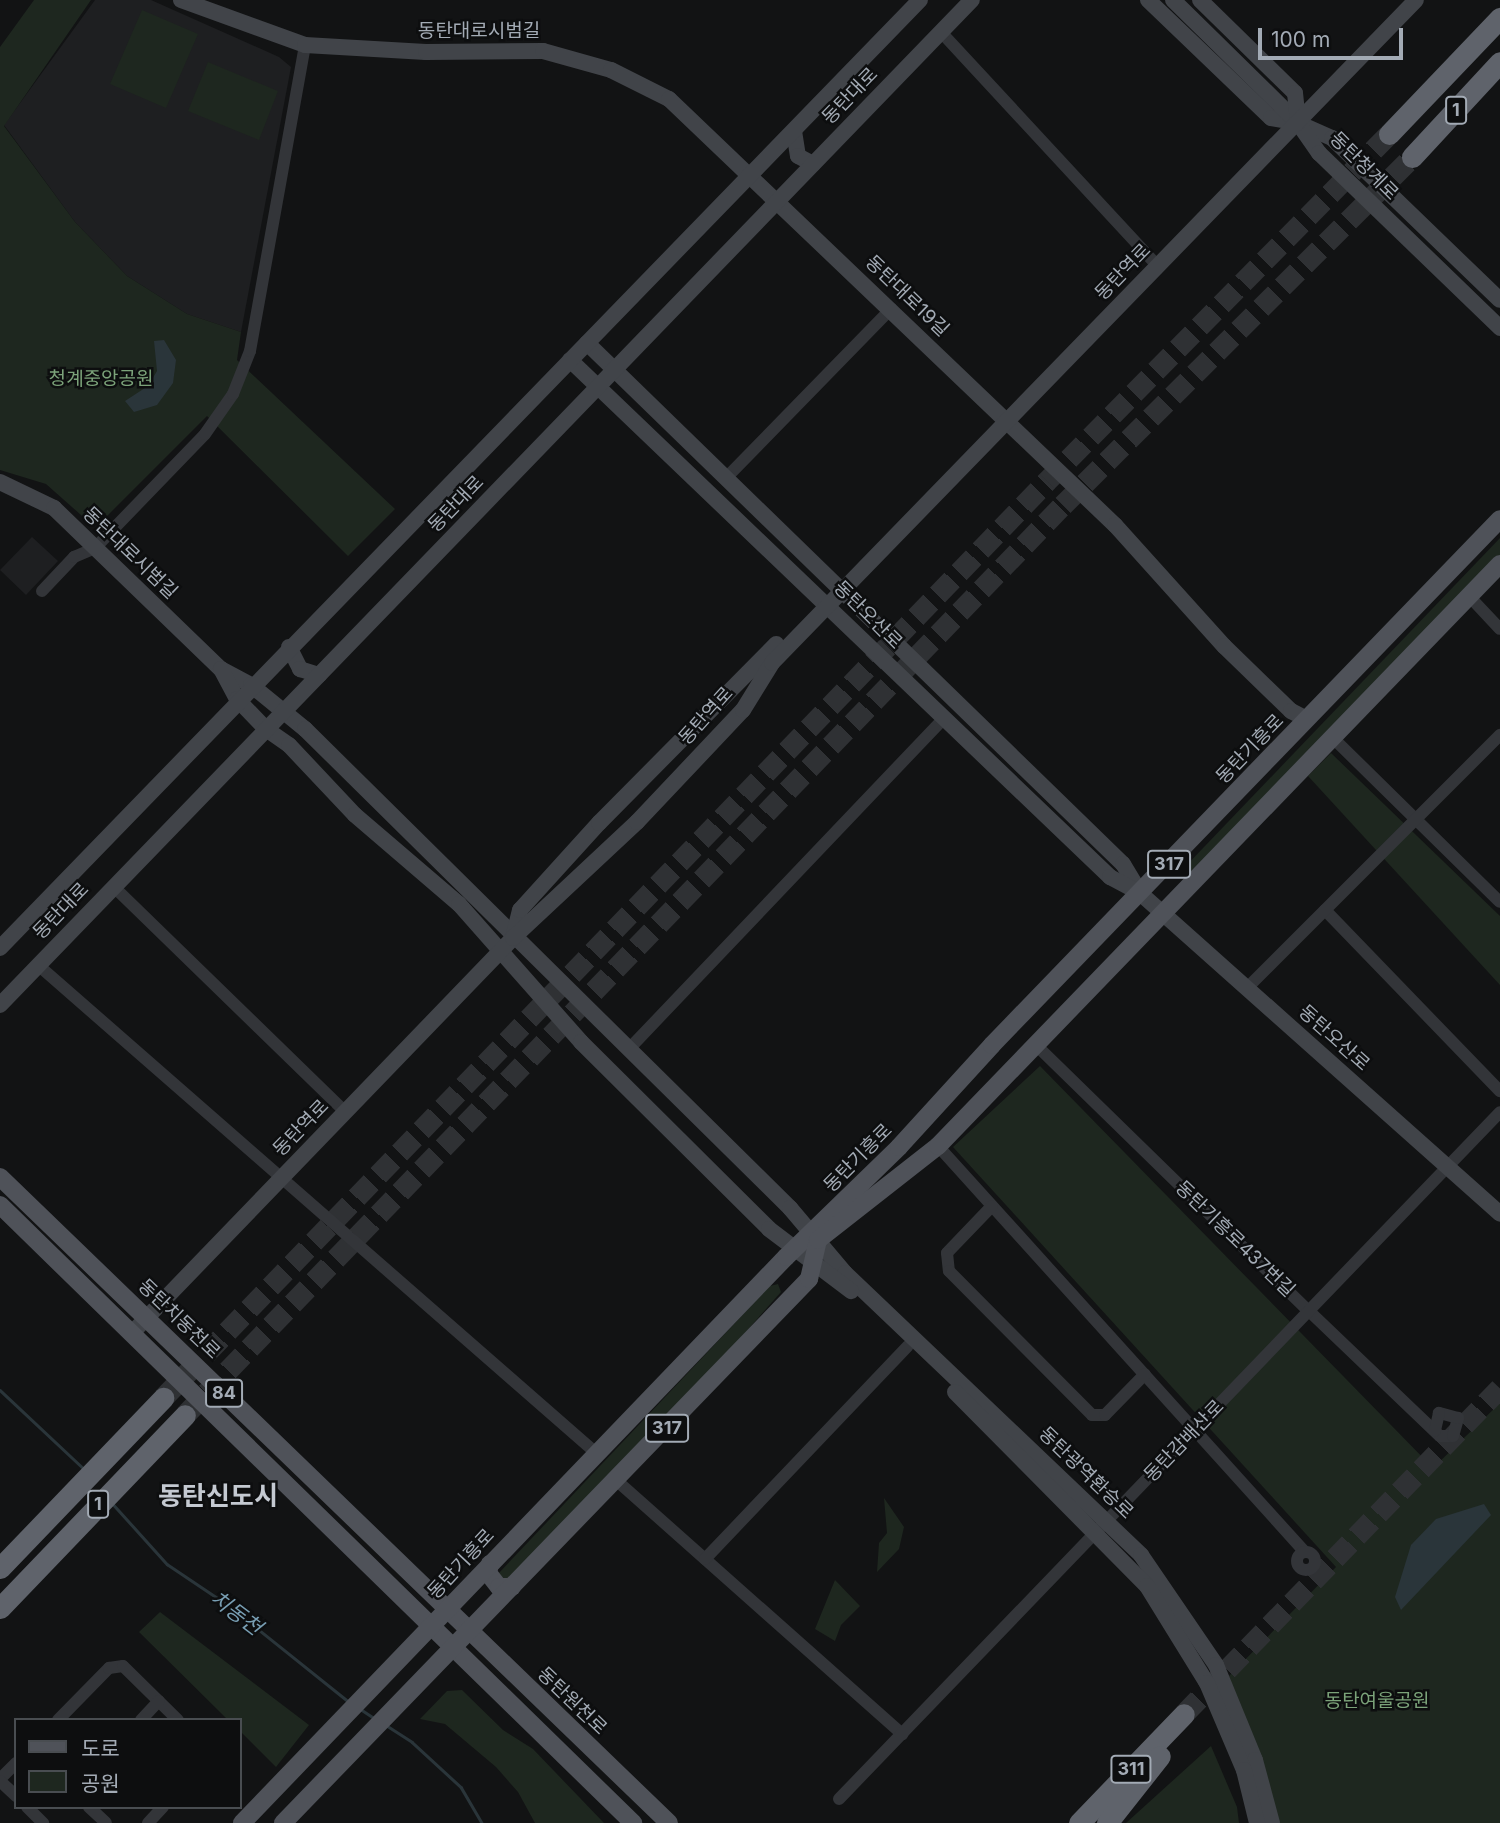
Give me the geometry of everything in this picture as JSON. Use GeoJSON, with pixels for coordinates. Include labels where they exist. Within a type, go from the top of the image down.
{"type":"FeatureCollection","features":[{"type":"Feature","properties":{"kind":"highway","name":"1"},"geometry":{"type":"LineString","coordinates":[[1389,134],[1500,18]]}},
{"type":"Feature","properties":{"kind":"highway","name":"1"},"geometry":{"type":"LineString","coordinates":[[1412,157],[1500,62]]}},
{"type":"Feature","properties":{"kind":"highway","name":"1"},"geometry":{"type":"LineString","coordinates":[[0,1568],[163,1398]]}},
{"type":"Feature","properties":{"kind":"highway","name":"1"},"geometry":{"type":"LineString","coordinates":[[0,1608],[185,1415]]}},
{"type":"Feature","properties":{"kind":"highway","name":"311"},"geometry":{"type":"LineString","coordinates":[[1079,1823],[1127,1773],[1187,1719],[1163,1753],[1096,1823]]}},
{"type":"Feature","properties":{"kind":"highway"},"geometry":{"type":"LineString","coordinates":[[1107,1823],[1163,1753]]}},
{"type":"Feature","properties":{"kind":"highway"},"geometry":{"type":"LineString","coordinates":[[1068,1823],[1127,1773]]}},
{"type":"Feature","properties":{"kind":"main road","name":"동탄기흥로"},"geometry":{"type":"LineString","coordinates":[[283,1823],[787,1303],[809,1279],[815,1236],[1500,519]]}},
{"type":"Feature","properties":{"kind":"main road","name":"동탄기흥로"},"geometry":{"type":"LineString","coordinates":[[242,1823],[794,1250],[938,1146],[1500,564]]}},
{"type":"Feature","properties":{"kind":"main road","name":"동탄치동천로"},"geometry":{"type":"LineString","coordinates":[[0,1177],[447,1609]]}},
{"type":"Feature","properties":{"kind":"main road","name":"84"},"geometry":{"type":"LineString","coordinates":[[0,1205],[633,1823]]}},
{"type":"Feature","properties":{"kind":"main road"},"geometry":{"type":"LineString","coordinates":[[767,1278],[782,1283],[787,1303]]}},
{"type":"Feature","properties":{"kind":"main road"},"geometry":{"type":"LineString","coordinates":[[490,1564],[488,1573],[499,1587],[512,1587]]}},
{"type":"Feature","properties":{"kind":"main road","name":"동탄원천로"},"geometry":{"type":"LineString","coordinates":[[447,1609],[669,1823]]}},
{"type":"Feature","properties":{"kind":"street","name":"동탄대로시범길"},"geometry":{"type":"LineString","coordinates":[[181,0],[305,45],[426,52],[542,51],[579,60],[669,99],[778,200]]}},
{"type":"Feature","properties":{"kind":"street","name":"동탄대로"},"geometry":{"type":"LineString","coordinates":[[0,948],[251,684],[752,175],[920,0]]}},
{"type":"Feature","properties":{"kind":"street","name":"동탄대로"},"geometry":{"type":"LineString","coordinates":[[0,1005],[972,0]]}},
{"type":"Feature","properties":{"kind":"street"},"geometry":{"type":"LineString","coordinates":[[1148,0],[1271,118],[1298,123],[1332,138],[1500,300]]}},
{"type":"Feature","properties":{"kind":"street","name":"동탄청계로"},"geometry":{"type":"LineString","coordinates":[[1172,0],[1298,123],[1319,153],[1500,328]]}},
{"type":"Feature","properties":{"kind":"street"},"geometry":{"type":"LineString","coordinates":[[1200,0],[1295,93],[1298,123]]}},
{"type":"Feature","properties":{"kind":"street","name":"동탄역로"},"geometry":{"type":"LineString","coordinates":[[513,937],[520,910],[558,870],[837,587],[859,572],[1416,0]]}},
{"type":"Feature","properties":{"kind":"street"},"geometry":{"type":"LineString","coordinates":[[941,32],[1158,266]]}},
{"type":"Feature","properties":{"kind":"street"},"geometry":{"type":"LineString","coordinates":[[42,591],[74,557],[95,548],[217,421],[245,368],[305,45]]}},
{"type":"Feature","properties":{"kind":"street"},"geometry":{"type":"LineString","coordinates":[[794,131],[798,156],[813,164]]}},
{"type":"Feature","properties":{"kind":"street","name":"동탄대로19길"},"geometry":{"type":"LineString","coordinates":[[778,200],[1006,422],[1026,430],[1103,501],[1198,608],[1298,704],[1307,719]]}},
{"type":"Feature","properties":{"kind":"street"},"geometry":{"type":"LineString","coordinates":[[725,479],[891,309]]}},
{"type":"Feature","properties":{"kind":"street","name":"동탄오산로"},"geometry":{"type":"LineString","coordinates":[[587,343],[1123,864],[1140,893]]}},
{"type":"Feature","properties":{"kind":"street","name":"동탄오산로"},"geometry":{"type":"LineString","coordinates":[[570,360],[824,600],[943,719],[1110,877],[1140,893],[1500,1214]]}},
{"type":"Feature","properties":{"kind":"street"},"geometry":{"type":"LineString","coordinates":[[636,423],[642,408],[653,407]]}},
{"type":"Feature","properties":{"kind":"street","name":"동탄대로시범길"},"geometry":{"type":"LineString","coordinates":[[0,482],[41,499],[221,669],[251,684],[284,711],[463,899]]}},
{"type":"Feature","properties":{"kind":"street"},"geometry":{"type":"LineString","coordinates":[[1469,597],[1500,629]]}},
{"type":"Feature","properties":{"kind":"street","name":"동탄역로"},"geometry":{"type":"LineString","coordinates":[[132,1332],[513,937],[637,822],[743,710],[772,663],[824,600]]}},
{"type":"Feature","properties":{"kind":"street"},"geometry":{"type":"LineString","coordinates":[[289,647],[300,670],[319,675]]}},
{"type":"Feature","properties":{"kind":"street","name":"동탄대로시범길"},"geometry":{"type":"LineString","coordinates":[[221,669],[237,699]]}},
{"type":"Feature","properties":{"kind":"street"},"geometry":{"type":"LineString","coordinates":[[237,699],[266,729],[289,745],[355,815],[463,899],[489,914],[628,1050],[943,719]]}},
{"type":"Feature","properties":{"kind":"street"},"geometry":{"type":"LineString","coordinates":[[1247,988],[1500,734]]}},
{"type":"Feature","properties":{"kind":"street"},"geometry":{"type":"LineString","coordinates":[[1332,737],[1500,902]]}},
{"type":"Feature","properties":{"kind":"street"},"geometry":{"type":"LineString","coordinates":[[558,870],[571,882]]}},
{"type":"Feature","properties":{"kind":"street"},"geometry":{"type":"LineString","coordinates":[[114,887],[345,1112]]}},
{"type":"Feature","properties":{"kind":"street"},"geometry":{"type":"LineString","coordinates":[[463,899],[499,952]]}},
{"type":"Feature","properties":{"kind":"street"},"geometry":{"type":"LineString","coordinates":[[1325,910],[1500,1091]]}},
{"type":"Feature","properties":{"kind":"street","name":"동탄광역환승로"},"geometry":{"type":"LineString","coordinates":[[499,952],[581,1042],[769,1229],[811,1264],[838,1280],[1157,1575],[1216,1665],[1251,1747],[1272,1823]]}},
{"type":"Feature","properties":{"kind":"street"},"geometry":{"type":"LineString","coordinates":[[38,965],[596,1453]]}},
{"type":"Feature","properties":{"kind":"street","name":"동탄기흥로437번길"},"geometry":{"type":"LineString","coordinates":[[1037,1045],[1405,1403],[1435,1425]]}},
{"type":"Feature","properties":{"kind":"street","name":"동탄광역환승로"},"geometry":{"type":"LineString","coordinates":[[628,1050],[790,1208],[845,1273],[1102,1526],[1147,1586],[1195,1659],[1229,1730],[1257,1823]]}},
{"type":"Feature","properties":{"kind":"street","name":"동탄감배산로"},"geometry":{"type":"LineString","coordinates":[[839,1799],[1500,1112]]}},
{"type":"Feature","properties":{"kind":"street"},"geometry":{"type":"LineString","coordinates":[[938,1146],[1304,1552]]}},
{"type":"Feature","properties":{"kind":"street"},"geometry":{"type":"LineString","coordinates":[[992,1206],[947,1253],[949,1272],[1092,1415],[1105,1415],[1145,1374]]}},
{"type":"Feature","properties":{"kind":"street"},"geometry":{"type":"LineString","coordinates":[[705,1559],[908,1346]]}},
{"type":"Feature","properties":{"kind":"street"},"geometry":{"type":"LineString","coordinates":[[616,1480],[902,1734]]}},
{"type":"Feature","properties":{"kind":"street"},"geometry":{"type":"LineString","coordinates":[[60,1718],[109,1668],[123,1666],[176,1718]]}},
{"type":"Feature","properties":{"kind":"street"},"geometry":{"type":"LineString","coordinates":[[143,1718],[159,1701]]}},
{"type":"Feature","properties":{"kind":"street"},"geometry":{"type":"LineString","coordinates":[[14,1765],[0,1780],[14,1794]]}},
{"type":"Feature","properties":{"kind":"street"},"geometry":{"type":"LineString","coordinates":[[91,1809],[106,1823]]}},
{"type":"Feature","properties":{"kind":"shaded area"},"geometry":{"type":"Polygon","coordinates":[[[95,0],[151,0],[279,57],[291,67],[241,332],[187,314],[127,276],[75,222],[4,125],[95,0]]]}},
{"type":"Feature","properties":{"kind":"shaded area"},"geometry":{"type":"Polygon","coordinates":[[[164,340],[176,360],[173,383],[157,405],[134,412],[125,401],[148,386],[157,371],[154,341],[164,340]]]}},
{"type":"Feature","properties":{"kind":"shaded area"},"geometry":{"type":"Polygon","coordinates":[[[32,537],[58,561],[26,595],[0,570],[32,537]]]}},
{"type":"Feature","properties":{"kind":"shaded area"},"geometry":{"type":"Polygon","coordinates":[[[1484,1504],[1491,1515],[1401,1610],[1395,1597],[1411,1545],[1436,1519],[1484,1504]]]}},
{"type":"Feature","properties":{"kind":"green space","name":"청계중앙공원"},"geometry":{"type":"Polygon","coordinates":[[[34,0],[91,0],[4,126],[75,222],[127,276],[187,314],[241,332],[237,360],[395,509],[348,556],[207,416],[100,523],[90,523],[46,484],[0,470],[0,47],[34,0]]]}},
{"type":"Feature","properties":{"kind":"green space"},"geometry":{"type":"Polygon","coordinates":[[[142,10],[198,34],[166,108],[110,84],[142,10]]]}},
{"type":"Feature","properties":{"kind":"green space"},"geometry":{"type":"Polygon","coordinates":[[[208,62],[278,91],[259,140],[188,111],[208,62]]]}},
{"type":"Feature","properties":{"kind":"green space"},"geometry":{"type":"Polygon","coordinates":[[[1500,538],[1500,555],[1190,877],[1182,870],[1500,538]]]}},
{"type":"Feature","properties":{"kind":"green space"},"geometry":{"type":"Polygon","coordinates":[[[1331,753],[1500,916],[1500,985],[1308,776],[1331,753]]]}},
{"type":"Feature","properties":{"kind":"green space","name":"동탄여울공원"},"geometry":{"type":"Polygon","coordinates":[[[1040,1066],[1433,1468],[1500,1403],[1500,1823],[1277,1823],[1229,1676],[1336,1567],[953,1147],[1040,1066]]]}},
{"type":"Feature","properties":{"kind":"green space"},"geometry":{"type":"Polygon","coordinates":[[[778,1284],[781,1292],[679,1408],[505,1581],[497,1575],[770,1286],[778,1284]]]}},
{"type":"Feature","properties":{"kind":"green space"},"geometry":{"type":"Polygon","coordinates":[[[884,1498],[904,1527],[899,1549],[877,1572],[879,1543],[887,1533],[884,1498]]]}},
{"type":"Feature","properties":{"kind":"green space"},"geometry":{"type":"Polygon","coordinates":[[[835,1580],[860,1606],[841,1625],[835,1641],[815,1629],[835,1580]]]}},
{"type":"Feature","properties":{"kind":"green space"},"geometry":{"type":"Polygon","coordinates":[[[160,1612],[309,1725],[276,1767],[242,1733],[242,1718],[226,1718],[139,1632],[160,1612]]]}},
{"type":"Feature","properties":{"kind":"green space"},"geometry":{"type":"Polygon","coordinates":[[[462,1690],[503,1730],[533,1749],[604,1823],[535,1823],[518,1792],[496,1767],[445,1724],[420,1719],[447,1691],[462,1690]]]}},
{"type":"Feature","properties":{"kind":"green space"},"geometry":{"type":"Polygon","coordinates":[[[1211,1746],[1237,1807],[1239,1823],[1126,1823],[1211,1746]]]}},
{"type":"Feature","properties":{"kind":"waterway","name":"치동천"},"geometry":{"type":"LineString","coordinates":[[0,1390],[84,1469]]}},
{"type":"Feature","properties":{"kind":"waterway","name":"치동천"},"geometry":{"type":"LineString","coordinates":[[113,1504],[167,1564],[228,1605],[348,1701]]}},
{"type":"Feature","properties":{"kind":"waterway","name":"치동천"},"geometry":{"type":"LineString","coordinates":[[362,1710],[374,1718]]}},
{"type":"Feature","properties":{"kind":"waterway","name":"치동천"},"geometry":{"type":"LineString","coordinates":[[386,1725],[412,1742],[461,1787],[482,1823]]}},
{"type":"Feature","properties":{"kind":"tunnel"},"geometry":{"type":"LineString","coordinates":[[163,1398],[1047,481],[1389,134]]}},
{"type":"Feature","properties":{"kind":"tunnel"},"geometry":{"type":"LineString","coordinates":[[185,1415],[1063,505],[1412,157]]}},
{"type":"Feature","properties":{"kind":"tunnel"},"geometry":{"type":"LineString","coordinates":[[1184,1714],[1500,1388]]}},
{"type":"Feature","properties":{"kind":"district","name":"동탄신도시"},"geometry":{"type":"Point","coordinates":[218,1496]}}]}
